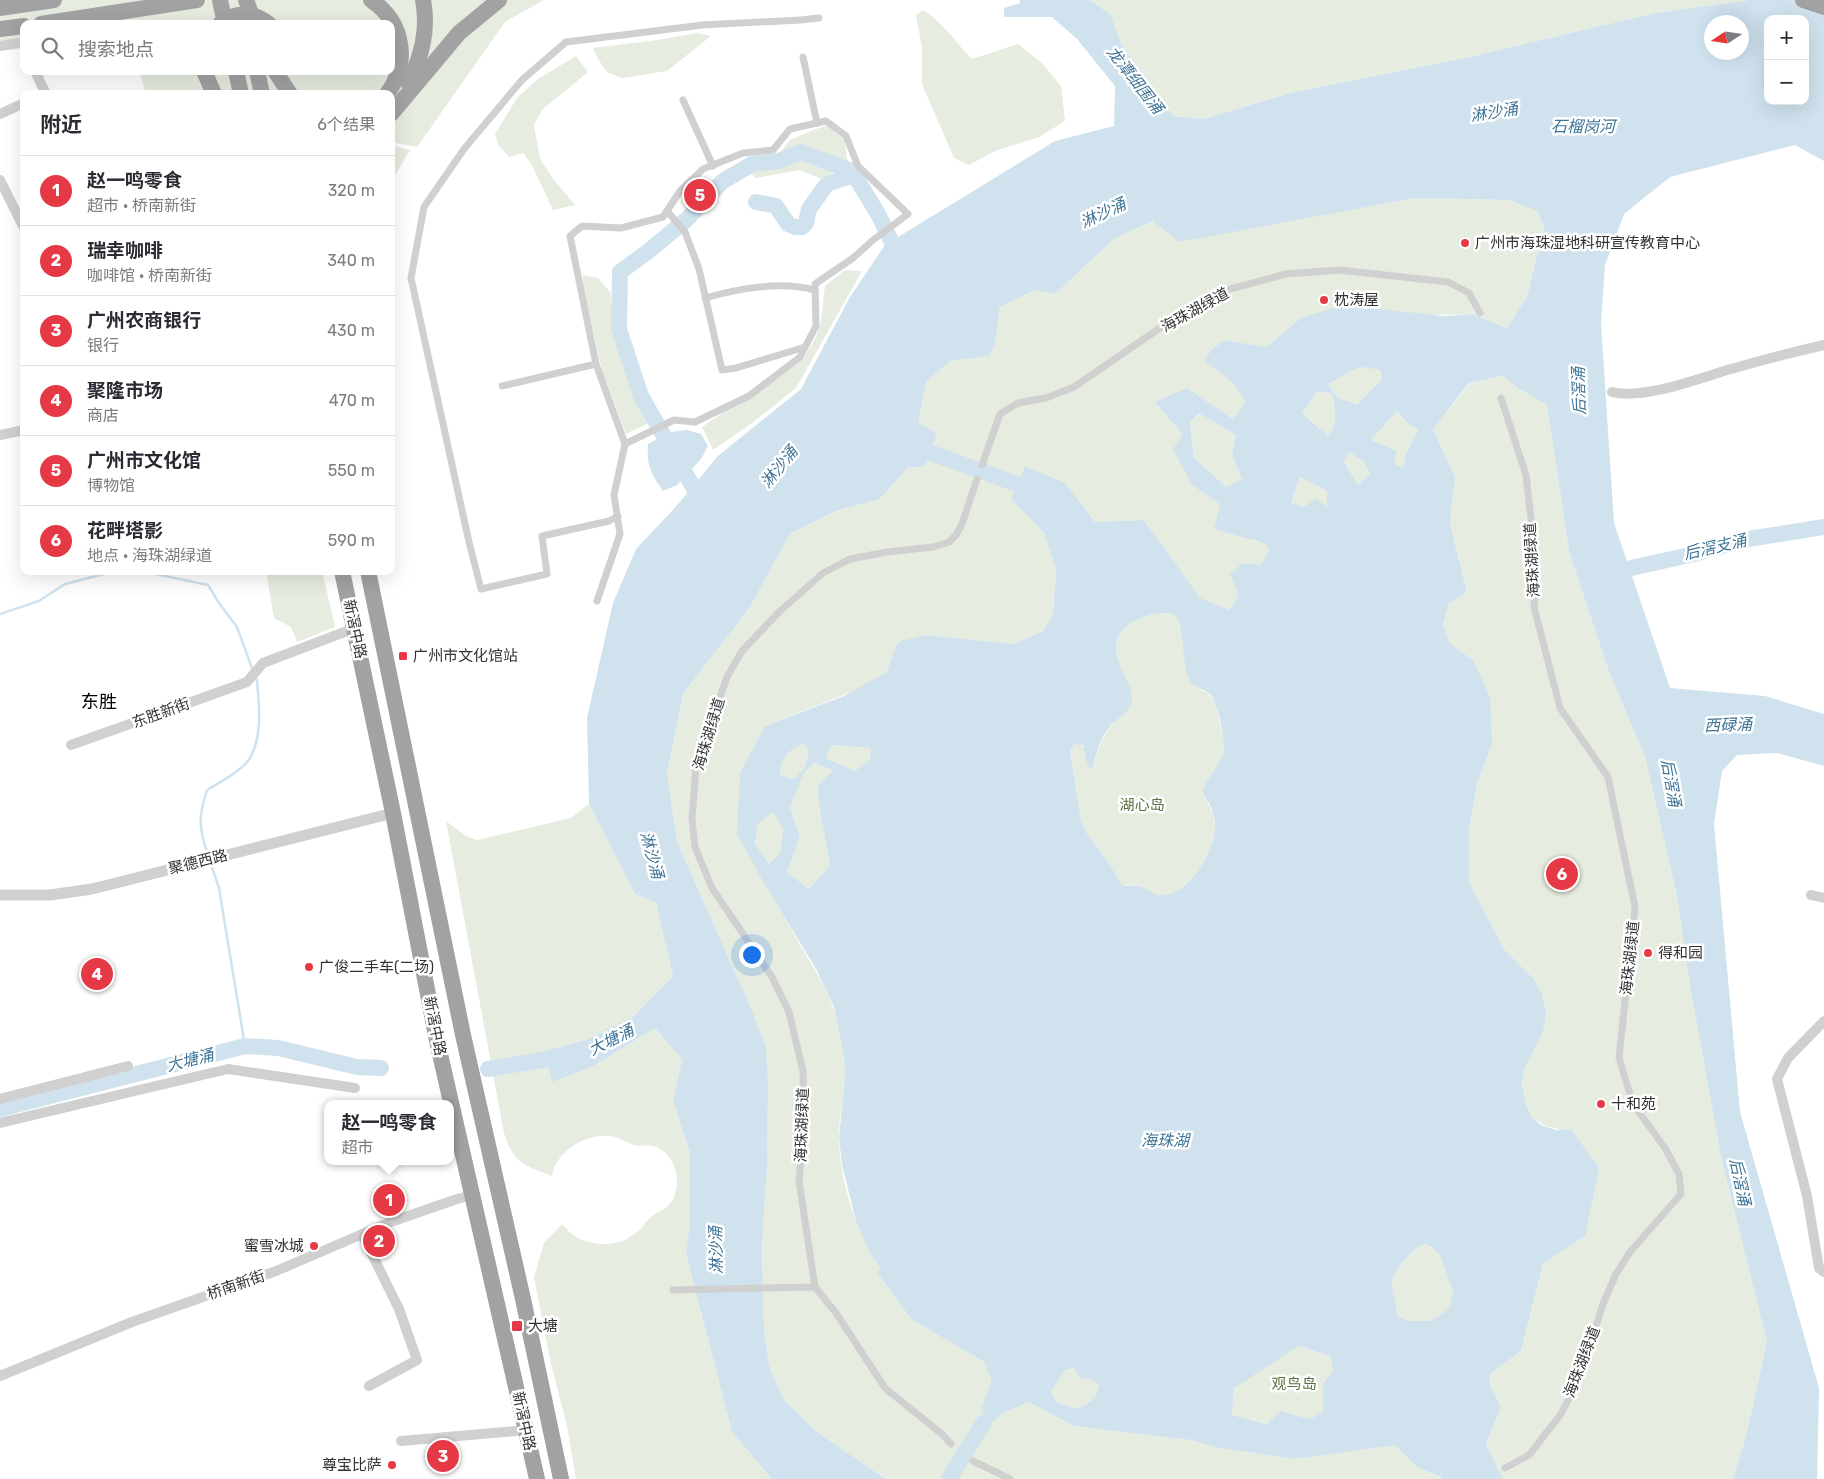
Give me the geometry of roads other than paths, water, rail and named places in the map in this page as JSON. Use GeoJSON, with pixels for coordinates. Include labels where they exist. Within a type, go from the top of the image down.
{"type":"FeatureCollection","features":[{"type":"Feature","properties":{"kind":"highway"},"geometry":{"type":"LineString","coordinates":[[0,8],[54,0]]}},
{"type":"Feature","properties":{"kind":"highway"},"geometry":{"type":"LineString","coordinates":[[69,20],[197,0]]}},
{"type":"Feature","properties":{"kind":"highway"},"geometry":{"type":"LineString","coordinates":[[220,0],[224,20]]}},
{"type":"Feature","properties":{"kind":"highway"},"geometry":{"type":"LineString","coordinates":[[241,0],[246,20]]}},
{"type":"Feature","properties":{"kind":"highway"},"geometry":{"type":"LineString","coordinates":[[246,0],[254,20]]}},
{"type":"Feature","properties":{"kind":"highway"},"geometry":{"type":"LineString","coordinates":[[371,0],[391,20]]}},
{"type":"Feature","properties":{"kind":"highway"},"geometry":{"type":"LineString","coordinates":[[395,96],[458,33],[499,0]]}},
{"type":"Feature","properties":{"kind":"highway"},"geometry":{"type":"LineString","coordinates":[[1803,0],[1824,7]]}},
{"type":"Feature","properties":{"kind":"highway"},"geometry":{"type":"LineString","coordinates":[[395,95],[423,46],[424,6]]}},
{"type":"Feature","properties":{"kind":"highway"},"geometry":{"type":"LineString","coordinates":[[224,20],[236,15],[249,14],[263,20]]}},
{"type":"Feature","properties":{"kind":"highway"},"geometry":{"type":"LineString","coordinates":[[0,29],[20,26]]}},
{"type":"Feature","properties":{"kind":"highway"},"geometry":{"type":"LineString","coordinates":[[395,29],[401,52],[395,90]]}},
{"type":"Feature","properties":{"kind":"highway"},"geometry":{"type":"LineString","coordinates":[[206,75],[212,90]]}},
{"type":"Feature","properties":{"kind":"highway"},"geometry":{"type":"LineString","coordinates":[[217,75],[221,90]]}},
{"type":"Feature","properties":{"kind":"highway"},"geometry":{"type":"LineString","coordinates":[[237,75],[240,90]]}},
{"type":"Feature","properties":{"kind":"highway"},"geometry":{"type":"LineString","coordinates":[[258,75],[261,90]]}},
{"type":"Feature","properties":{"kind":"highway"},"geometry":{"type":"LineString","coordinates":[[278,75],[287,90]]}},
{"type":"Feature","properties":{"kind":"highway"},"geometry":{"type":"LineString","coordinates":[[281,75],[283,90]]}},
{"type":"Feature","properties":{"kind":"highway","name":"新滘中路"},"geometry":{"type":"LineString","coordinates":[[343,575],[393,813],[437,1041],[451,1100]]}},
{"type":"Feature","properties":{"kind":"highway","name":"新滘中路"},"geometry":{"type":"LineString","coordinates":[[369,575],[461,1025],[523,1299],[561,1479]]}},
{"type":"Feature","properties":{"kind":"highway","name":"新滘中路"},"geometry":{"type":"LineString","coordinates":[[454,1114],[537,1479]]}},
{"type":"Feature","properties":{"kind":"street"},"geometry":{"type":"LineString","coordinates":[[618,516],[609,520],[542,536],[547,574],[481,589],[411,278],[424,207],[464,149],[522,80],[566,42],[702,26],[818,18]]}},
{"type":"Feature","properties":{"kind":"street"},"geometry":{"type":"LineString","coordinates":[[0,46],[20,45]]}},
{"type":"Feature","properties":{"kind":"street"},"geometry":{"type":"LineString","coordinates":[[803,57],[817,123]]}},
{"type":"Feature","properties":{"kind":"street"},"geometry":{"type":"LineString","coordinates":[[37,75],[44,90]]}},
{"type":"Feature","properties":{"kind":"street"},"geometry":{"type":"LineString","coordinates":[[683,100],[713,166]]}},
{"type":"Feature","properties":{"kind":"street"},"geometry":{"type":"LineString","coordinates":[[0,114],[20,104]]}},
{"type":"Feature","properties":{"kind":"street"},"geometry":{"type":"LineString","coordinates":[[597,601],[620,534],[614,495],[625,444],[596,364],[570,236],[582,226],[620,228],[663,217],[680,191],[703,170],[743,153],[773,150],[790,130],[826,120],[846,136],[858,166],[908,214],[873,240],[853,258],[815,284],[816,326],[800,357],[749,396],[695,422],[674,420],[625,444]]}},
{"type":"Feature","properties":{"kind":"street"},"geometry":{"type":"LineString","coordinates":[[0,180],[20,220]]}},
{"type":"Feature","properties":{"kind":"street"},"geometry":{"type":"LineString","coordinates":[[667,212],[685,232],[699,269],[722,370],[736,368],[805,347]]}},
{"type":"Feature","properties":{"kind":"street","name":"海珠湖绿道"},"geometry":{"type":"LineString","coordinates":[[982,465],[1000,414],[1018,403],[1046,398],[1074,387],[1170,321],[1230,289],[1286,274],[1339,270],[1448,282],[1469,293],[1480,312]]}},
{"type":"Feature","properties":{"kind":"street"},"geometry":{"type":"LineString","coordinates":[[705,298],[737,289],[784,285],[816,290]]}},
{"type":"Feature","properties":{"kind":"street"},"geometry":{"type":"LineString","coordinates":[[1612,392],[1625,395],[1663,388],[1780,354],[1824,344]]}},
{"type":"Feature","properties":{"kind":"street"},"geometry":{"type":"LineString","coordinates":[[502,386],[596,364]]}},
{"type":"Feature","properties":{"kind":"street","name":"海珠湖绿道"},"geometry":{"type":"LineString","coordinates":[[1501,398],[1526,475],[1533,536],[1534,607],[1560,708],[1608,777],[1635,907],[1619,1058],[1633,1104],[1665,1148],[1680,1174],[1681,1194],[1630,1252],[1616,1274],[1604,1304],[1581,1375],[1561,1414],[1528,1455],[1505,1468]]}},
{"type":"Feature","properties":{"kind":"street"},"geometry":{"type":"LineString","coordinates":[[0,434],[20,431]]}},
{"type":"Feature","properties":{"kind":"street","name":"海珠湖绿道"},"geometry":{"type":"LineString","coordinates":[[815,1287],[799,1181],[804,1124],[803,1071],[789,1012],[772,977],[712,888],[695,847],[692,819],[696,767],[727,677],[742,651],[779,612],[823,573],[850,560],[887,552],[933,547],[949,542],[962,524],[977,479]]}},
{"type":"Feature","properties":{"kind":"street","name":"东胜新街"},"geometry":{"type":"LineString","coordinates":[[71,745],[247,682],[264,663],[355,628]]}},
{"type":"Feature","properties":{"kind":"street","name":"聚德西路"},"geometry":{"type":"LineString","coordinates":[[0,895],[60,895],[92,889],[393,813]]}},
{"type":"Feature","properties":{"kind":"street"},"geometry":{"type":"LineString","coordinates":[[1811,895],[1824,898]]}},
{"type":"Feature","properties":{"kind":"street"},"geometry":{"type":"LineString","coordinates":[[1824,1021],[1788,1058],[1776,1079],[1807,1196],[1819,1268],[1824,1272]]}},
{"type":"Feature","properties":{"kind":"street"},"geometry":{"type":"LineString","coordinates":[[0,1099],[128,1066]]}},
{"type":"Feature","properties":{"kind":"street"},"geometry":{"type":"LineString","coordinates":[[0,1123],[228,1069],[356,1088]]}},
{"type":"Feature","properties":{"kind":"street","name":"桥南新街"},"geometry":{"type":"LineString","coordinates":[[0,1376],[132,1322],[276,1271],[411,1215],[473,1195]]}},
{"type":"Feature","properties":{"kind":"street"},"geometry":{"type":"LineString","coordinates":[[362,1234],[398,1309],[417,1360],[369,1386]]}},
{"type":"Feature","properties":{"kind":"street"},"geometry":{"type":"LineString","coordinates":[[673,1290],[815,1287],[836,1313],[885,1388],[942,1434],[951,1444]]}},
{"type":"Feature","properties":{"kind":"street"},"geometry":{"type":"LineString","coordinates":[[401,1441],[527,1430]]}},
{"type":"Feature","properties":{"kind":"street"},"geometry":{"type":"LineString","coordinates":[[973,1462],[1010,1479]]}},
{"type":"Feature","properties":{"kind":"water","name":"海珠湖"},"geometry":{"type":"Polygon","coordinates":[[[1020,0],[1090,0],[1111,15],[1121,44],[1173,116],[1203,119],[1294,92],[1474,56],[1655,13],[1749,0],[1824,0],[1824,161],[1795,145],[1670,177],[1624,214],[1605,265],[1601,323],[1614,523],[1670,688],[1765,696],[1824,714],[1824,766],[1777,753],[1737,755],[1722,771],[1714,824],[1740,1112],[1819,1388],[1817,1479],[1733,1479],[1746,1436],[1767,1342],[1721,1157],[1690,986],[1677,896],[1645,757],[1608,669],[1569,551],[1547,405],[1518,388],[1503,376],[1469,383],[1433,429],[1455,477],[1450,524],[1467,592],[1449,603],[1443,624],[1449,643],[1473,660],[1490,697],[1492,744],[1477,784],[1469,830],[1469,882],[1504,949],[1533,978],[1542,994],[1546,1013],[1543,1031],[1525,1068],[1522,1082],[1525,1103],[1532,1117],[1541,1125],[1556,1130],[1571,1129],[1599,1168],[1585,1236],[1543,1264],[1521,1351],[1490,1374],[1490,1385],[1501,1407],[1486,1444],[1503,1479],[1442,1479],[1417,1467],[1395,1445],[1295,1459],[1219,1448],[1190,1440],[1073,1426],[1029,1402],[1003,1413],[994,1421],[984,1422],[982,1406],[992,1381],[984,1362],[911,1319],[877,1272],[881,1269],[869,1251],[856,1221],[842,1165],[839,1138],[845,1077],[844,1056],[834,1007],[816,969],[761,878],[737,834],[740,773],[765,726],[844,696],[887,672],[896,646],[901,641],[926,635],[1014,644],[1043,631],[1053,614],[1056,570],[1044,533],[1011,499],[1025,466],[1065,483],[1095,522],[1144,520],[1200,598],[1229,610],[1239,595],[1230,574],[1243,563],[1261,565],[1269,551],[1267,544],[1214,529],[1220,504],[1192,485],[1173,449],[1183,435],[1155,402],[1187,388],[1233,419],[1246,401],[1232,382],[1205,361],[1211,350],[1225,340],[1266,347],[1301,318],[1342,305],[1444,316],[1472,314],[1507,328],[1527,297],[1544,227],[1537,211],[1509,200],[1415,198],[1179,242],[1153,221],[1115,238],[1055,294],[1035,290],[1000,307],[995,345],[989,356],[950,361],[926,382],[918,422],[936,433],[931,453],[923,467],[908,467],[880,499],[836,511],[790,534],[750,607],[683,694],[667,773],[677,842],[751,1008],[766,1048],[768,1090],[767,1166],[762,1246],[764,1329],[769,1366],[784,1400],[817,1432],[886,1479],[772,1479],[732,1432],[686,1254],[690,1222],[690,1153],[673,1101],[682,1060],[655,1028],[592,1067],[552,1082],[544,1051],[586,1040],[634,1016],[673,976],[656,903],[635,894],[589,804],[587,718],[613,603],[636,549],[673,510],[718,456],[801,389],[850,297],[885,245],[1055,141],[1114,126],[1115,86],[1077,39],[1052,17],[1004,17],[1004,8],[1020,3],[1020,0]],[[1359,367],[1328,384],[1338,398],[1358,404],[1382,379],[1380,370],[1359,367]],[[1317,392],[1302,413],[1328,436],[1335,422],[1332,393],[1317,392]],[[1397,411],[1371,440],[1396,451],[1395,464],[1403,468],[1406,454],[1418,429],[1409,425],[1397,411]],[[1199,413],[1190,423],[1194,458],[1226,487],[1242,479],[1232,454],[1236,435],[1199,413]],[[1349,452],[1344,461],[1358,485],[1370,473],[1364,462],[1349,452]],[[1300,477],[1291,503],[1303,507],[1317,499],[1327,507],[1327,491],[1300,477]],[[1158,613],[1137,620],[1123,630],[1116,646],[1121,668],[1131,689],[1132,699],[1130,707],[1114,722],[1105,734],[1096,754],[1093,767],[1090,768],[1088,766],[1083,745],[1075,744],[1070,750],[1081,821],[1088,835],[1109,863],[1122,885],[1136,885],[1154,894],[1164,895],[1174,892],[1193,878],[1212,845],[1215,823],[1210,805],[1203,792],[1206,783],[1223,755],[1223,737],[1218,711],[1213,698],[1207,692],[1193,685],[1189,679],[1185,666],[1182,635],[1178,620],[1173,614],[1158,613]],[[804,744],[794,749],[783,759],[780,769],[780,775],[793,779],[804,769],[809,752],[804,744]],[[831,745],[826,758],[855,771],[870,759],[871,748],[831,745]],[[814,763],[804,773],[790,807],[800,837],[787,872],[809,889],[830,865],[819,806],[818,786],[833,770],[814,763]],[[773,812],[758,824],[755,844],[769,864],[781,852],[783,829],[773,812]],[[1423,1244],[1400,1265],[1392,1281],[1392,1288],[1398,1317],[1409,1321],[1431,1321],[1449,1309],[1453,1292],[1440,1255],[1429,1245],[1423,1244]],[[1299,1346],[1234,1388],[1232,1415],[1267,1424],[1280,1411],[1310,1419],[1323,1412],[1323,1383],[1333,1370],[1330,1356],[1299,1346]],[[1074,1368],[1065,1370],[1051,1392],[1057,1402],[1073,1408],[1082,1407],[1095,1398],[1099,1385],[1089,1378],[1081,1379],[1074,1368]]]}},
{"type":"Feature","properties":{"kind":"water"},"geometry":{"type":"Polygon","coordinates":[[[687,430],[701,434],[708,446],[701,459],[677,485],[663,491],[650,469],[648,444],[670,432],[687,430]]]}},
{"type":"Feature","properties":{"kind":"waterway"},"geometry":{"type":"LineString","coordinates":[[704,506],[641,396],[619,329],[620,272],[686,220],[723,181],[752,164],[779,161],[801,152],[852,171],[878,214],[901,261]]}},
{"type":"Feature","properties":{"kind":"waterway"},"geometry":{"type":"LineString","coordinates":[[756,202],[776,206],[788,224],[802,227],[806,223],[809,209],[827,184],[854,175]]}},
{"type":"Feature","properties":{"kind":"waterway"},"geometry":{"type":"LineString","coordinates":[[931,453],[1017,484]]}},
{"type":"Feature","properties":{"kind":"waterway","name":"后滘支涌"},"geometry":{"type":"LineString","coordinates":[[1609,573],[1694,554],[1742,540],[1824,527]]}},
{"type":"Feature","properties":{"kind":"waterway"},"geometry":{"type":"LineString","coordinates":[[0,614],[39,601],[65,584],[100,575]]}},
{"type":"Feature","properties":{"kind":"waterway"},"geometry":{"type":"LineString","coordinates":[[160,575],[208,585],[237,627],[253,671]]}},
{"type":"Feature","properties":{"kind":"waterway"},"geometry":{"type":"LineString","coordinates":[[207,852],[201,827],[202,807],[207,790],[247,763],[257,740],[259,710],[255,676]]}},
{"type":"Feature","properties":{"kind":"waterway"},"geometry":{"type":"LineString","coordinates":[[212,867],[219,888],[245,1046]]}},
{"type":"Feature","properties":{"kind":"waterway","name":"大塘涌"},"geometry":{"type":"LineString","coordinates":[[0,1109],[245,1046],[278,1048],[357,1067],[381,1068]]}},
{"type":"Feature","properties":{"kind":"waterway","name":"大塘涌"},"geometry":{"type":"LineString","coordinates":[[488,1069],[567,1056]]}},
{"type":"Feature","properties":{"kind":"waterway"},"geometry":{"type":"LineString","coordinates":[[949,1479],[984,1422]]}},
{"type":"Feature","properties":{"kind":"place","name":"广州市文化馆"},"geometry":{"type":"Point","coordinates":[700,195]}},
{"type":"Feature","properties":{"kind":"place","name":"广州市海珠湿地科研宣传教育中心"},"geometry":{"type":"Point","coordinates":[1465,243]}},
{"type":"Feature","properties":{"kind":"place","name":"枕涛屋"},"geometry":{"type":"Point","coordinates":[1324,300]}},
{"type":"Feature","properties":{"kind":"place","name":"广州市文化馆站"},"geometry":{"type":"Point","coordinates":[403,656]}},
{"type":"Feature","properties":{"kind":"place","name":"花畔塔影"},"geometry":{"type":"Point","coordinates":[1562,874]}},
{"type":"Feature","properties":{"kind":"place","name":"得和园"},"geometry":{"type":"Point","coordinates":[1648,953]}},
{"type":"Feature","properties":{"kind":"place","name":"广俊二手车(二场)"},"geometry":{"type":"Point","coordinates":[309,967]}},
{"type":"Feature","properties":{"kind":"place","name":"聚隆市场"},"geometry":{"type":"Point","coordinates":[97,974]}},
{"type":"Feature","properties":{"kind":"place","name":"十和苑"},"geometry":{"type":"Point","coordinates":[1601,1104]}},
{"type":"Feature","properties":{"kind":"place","name":"赵一鸣零食"},"geometry":{"type":"Point","coordinates":[389,1200]}},
{"type":"Feature","properties":{"kind":"place","name":"瑞幸咖啡"},"geometry":{"type":"Point","coordinates":[379,1241]}},
{"type":"Feature","properties":{"kind":"place","name":"蜜雪冰城"},"geometry":{"type":"Point","coordinates":[314,1246]}},
{"type":"Feature","properties":{"kind":"place","name":"大塘"},"geometry":{"type":"Point","coordinates":[517,1326]}},
{"type":"Feature","properties":{"kind":"place","name":"广州农商银行"},"geometry":{"type":"Point","coordinates":[443,1456]}},
{"type":"Feature","properties":{"kind":"place","name":"尊宝比萨"},"geometry":{"type":"Point","coordinates":[392,1465]}},
{"type":"Feature","properties":{"kind":"district","name":"东胜"},"geometry":{"type":"Point","coordinates":[99,702]}},
{"type":"Feature","properties":{"kind":"water label","name":"龙潭细围涌"},"geometry":{"type":"Point","coordinates":[1135,80]}},
{"type":"Feature","properties":{"kind":"water label","name":"淋沙涌"},"geometry":{"type":"Point","coordinates":[1494,112]}},
{"type":"Feature","properties":{"kind":"water label","name":"石榴岗河"},"geometry":{"type":"Point","coordinates":[1583,126]}},
{"type":"Feature","properties":{"kind":"water label","name":"淋沙涌"},"geometry":{"type":"Point","coordinates":[1103,213]}},
{"type":"Feature","properties":{"kind":"water label","name":"后滘涌"},"geometry":{"type":"Point","coordinates":[1579,391]}},
{"type":"Feature","properties":{"kind":"water label","name":"淋沙涌"},"geometry":{"type":"Point","coordinates":[779,467]}},
{"type":"Feature","properties":{"kind":"water label","name":"西碌涌"},"geometry":{"type":"Point","coordinates":[1728,725]}},
{"type":"Feature","properties":{"kind":"water label","name":"后滘涌"},"geometry":{"type":"Point","coordinates":[1671,783]}},
{"type":"Feature","properties":{"kind":"water label","name":"淋沙涌"},"geometry":{"type":"Point","coordinates":[652,855]}},
{"type":"Feature","properties":{"kind":"water label","name":"后滘涌"},"geometry":{"type":"Point","coordinates":[1740,1182]}},
{"type":"Feature","properties":{"kind":"water label","name":"淋沙涌"},"geometry":{"type":"Point","coordinates":[716,1250]}},
{"type":"Feature","properties":{"kind":"park label","name":"湖心岛"},"geometry":{"type":"Point","coordinates":[1142,805]}},
{"type":"Feature","properties":{"kind":"park label","name":"观鸟岛"},"geometry":{"type":"Point","coordinates":[1294,1384]}}]}
